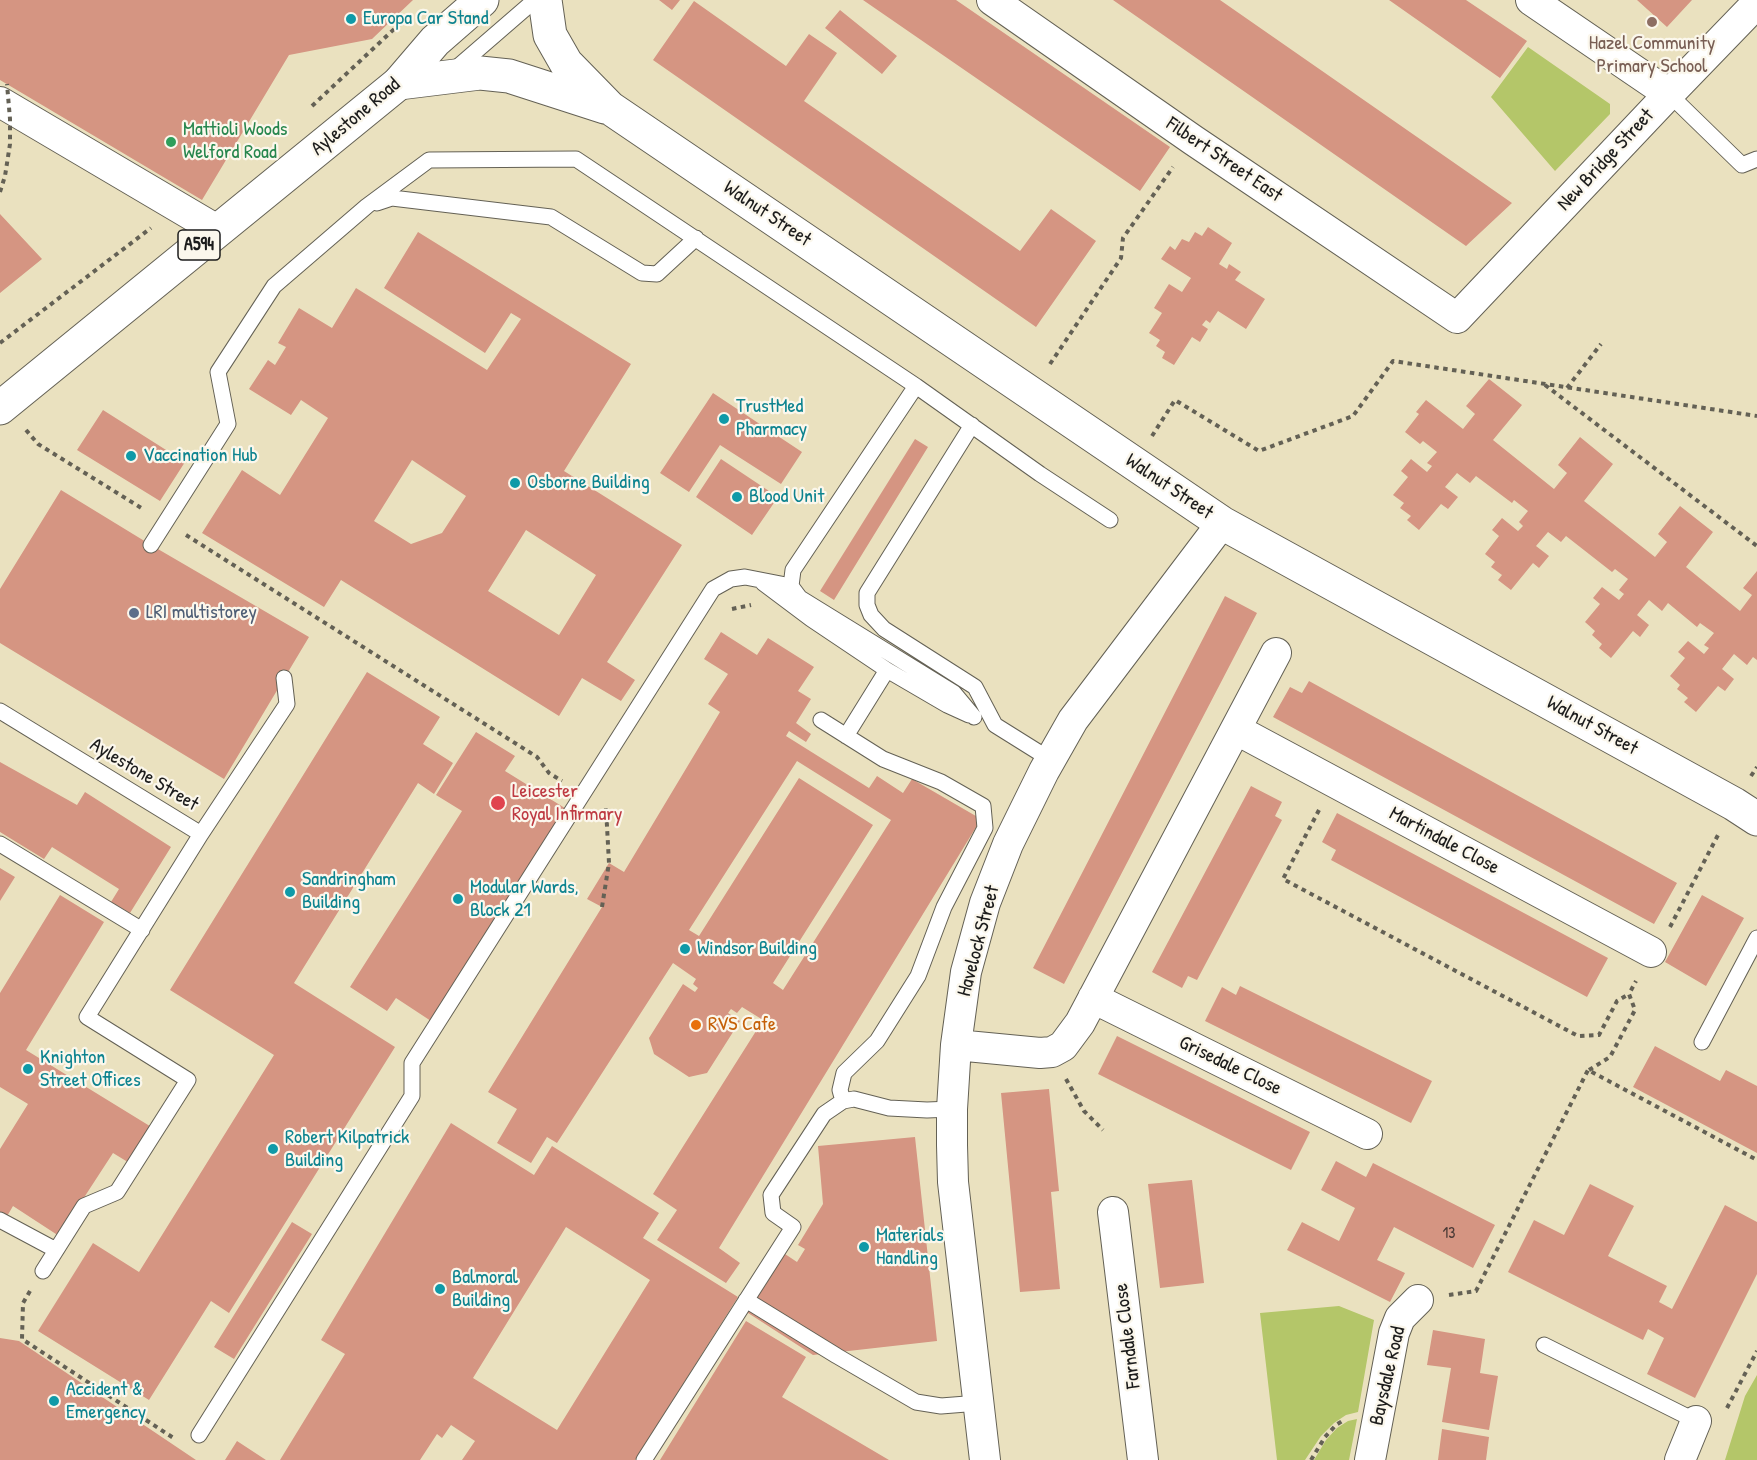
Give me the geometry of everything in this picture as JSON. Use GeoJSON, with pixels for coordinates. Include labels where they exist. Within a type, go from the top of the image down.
{"type":"FeatureCollection","features":[{"type":"Feature","properties":{"kind":"street","name":"Aylestone Road"},"geometry":{"type":"LineString","coordinates":[[2,406],[399,83],[435,41],[482,0]]}},
{"type":"Feature","properties":{"kind":"street","name":"Walnut Street"},"geometry":{"type":"LineString","coordinates":[[545,0],[550,35],[566,63],[610,108],[1222,523],[1734,804],[1757,819]]}},
{"type":"Feature","properties":{"kind":"street","name":"Filbert Street East"},"geometry":{"type":"LineString","coordinates":[[992,0],[1193,140],[1457,318]]}},
{"type":"Feature","properties":{"kind":"street"},"geometry":{"type":"LineString","coordinates":[[1531,0],[1669,94]]}},
{"type":"Feature","properties":{"kind":"street","name":"New Bridge Street"},"geometry":{"type":"LineString","coordinates":[[1457,318],[1757,3]]}},
{"type":"Feature","properties":{"kind":"street","name":"Walnut Street"},"geometry":{"type":"LineString","coordinates":[[399,83],[480,73],[509,76],[610,108]]}},
{"type":"Feature","properties":{"kind":"street"},"geometry":{"type":"LineString","coordinates":[[3,93],[217,230]]}},
{"type":"Feature","properties":{"kind":"street","name":"Havelock Street"},"geometry":{"type":"LineString","coordinates":[[985,1460],[953,1182],[952,1109],[956,1045],[966,972],[985,903],[1008,844],[1050,760],[1073,720],[1222,523]]}},
{"type":"Feature","properties":{"kind":"street"},"geometry":{"type":"LineString","coordinates":[[956,1045],[1040,1053],[1052,1052],[1063,1046],[1080,1023],[1276,653]]}},
{"type":"Feature","properties":{"kind":"street","name":"Martindale Close"},"geometry":{"type":"LineString","coordinates":[[1237,730],[1651,952]]}},
{"type":"Feature","properties":{"kind":"street","name":"Grisedale Close"},"geometry":{"type":"LineString","coordinates":[[1093,998],[1367,1134]]}},
{"type":"Feature","properties":{"kind":"street","name":"Farndale Close"},"geometry":{"type":"LineString","coordinates":[[1113,1212],[1143,1460]]}},
{"type":"Feature","properties":{"kind":"street","name":"Baysdale Road"},"geometry":{"type":"LineString","coordinates":[[1370,1460],[1394,1334],[1400,1318],[1419,1300]]}},
{"type":"Feature","properties":{"kind":"street"},"geometry":{"type":"LineString","coordinates":[[1680,1460],[1696,1420]]}},
{"type":"Feature","properties":{"kind":"lane"},"geometry":{"type":"LineString","coordinates":[[447,76],[535,0]]}},
{"type":"Feature","properties":{"kind":"lane"},"geometry":{"type":"LineString","coordinates":[[1669,94],[1742,165],[1757,159]]}},
{"type":"Feature","properties":{"kind":"lane"},"geometry":{"type":"LineString","coordinates":[[151,545],[228,424],[218,372],[274,286],[367,206],[429,160],[576,159],[916,386],[1040,474],[1110,520]]}},
{"type":"Feature","properties":{"kind":"lane"},"geometry":{"type":"LineString","coordinates":[[367,206],[392,198],[551,217],[642,273],[657,274],[696,238]]}},
{"type":"Feature","properties":{"kind":"lane"},"geometry":{"type":"LineString","coordinates":[[791,586],[793,570],[916,386]]}},
{"type":"Feature","properties":{"kind":"lane"},"geometry":{"type":"LineString","coordinates":[[972,425],[867,592],[867,605],[871,615],[884,629],[975,687],[995,725]]}},
{"type":"Feature","properties":{"kind":"lane"},"geometry":{"type":"LineString","coordinates":[[199,1435],[412,1096],[412,1063],[713,589],[731,579],[745,577],[791,586],[800,598],[954,693],[974,717]]}},
{"type":"Feature","properties":{"kind":"lane"},"geometry":{"type":"LineString","coordinates":[[761,581],[811,619],[887,670],[947,705],[995,725],[1050,760]]}},
{"type":"Feature","properties":{"kind":"lane"},"geometry":{"type":"LineString","coordinates":[[846,736],[887,670]]}},
{"type":"Feature","properties":{"kind":"lane"},"geometry":{"type":"LineString","coordinates":[[201,834],[287,704],[284,678]]}},
{"type":"Feature","properties":{"kind":"lane","name":"Aylestone Street"},"geometry":{"type":"LineString","coordinates":[[0,711],[201,834],[87,1017],[188,1080],[117,1192],[84,1206],[56,1250]]}},
{"type":"Feature","properties":{"kind":"lane"},"geometry":{"type":"LineString","coordinates":[[821,720],[883,759],[941,782],[983,806],[985,828],[944,907],[918,976],[877,1041],[844,1073],[840,1090],[843,1101]]}},
{"type":"Feature","properties":{"kind":"lane"},"geometry":{"type":"LineString","coordinates":[[0,844],[142,930]]}},
{"type":"Feature","properties":{"kind":"lane"},"geometry":{"type":"LineString","coordinates":[[1702,1042],[1757,938]]}},
{"type":"Feature","properties":{"kind":"lane"},"geometry":{"type":"LineString","coordinates":[[644,1460],[793,1227],[773,1213],[771,1195],[824,1114],[843,1101],[854,1100],[889,1108],[952,1109]]}},
{"type":"Feature","properties":{"kind":"lane"},"geometry":{"type":"LineString","coordinates":[[0,1220],[56,1250],[43,1271]]}},
{"type":"Feature","properties":{"kind":"lane"},"geometry":{"type":"LineString","coordinates":[[746,1300],[916,1402],[941,1406],[979,1403]]}},
{"type":"Feature","properties":{"kind":"lane"},"geometry":{"type":"LineString","coordinates":[[1545,1345],[1696,1420]]}},
{"type":"Feature","properties":{"kind":"path"},"geometry":{"type":"LineString","coordinates":[[304,114],[408,16]]}},
{"type":"Feature","properties":{"kind":"path"},"geometry":{"type":"LineString","coordinates":[[0,192],[10,144],[10,118],[3,93]]}},
{"type":"Feature","properties":{"kind":"path"},"geometry":{"type":"LineString","coordinates":[[1031,393],[1121,258],[1123,238],[1193,140]]}},
{"type":"Feature","properties":{"kind":"path"},"geometry":{"type":"LineString","coordinates":[[0,343],[163,219],[189,214]]}},
{"type":"Feature","properties":{"kind":"path"},"geometry":{"type":"LineString","coordinates":[[1567,387],[1601,344]]}},
{"type":"Feature","properties":{"kind":"path"},"geometry":{"type":"LineString","coordinates":[[1135,463],[1175,400],[1259,452],[1353,416],[1393,361],[1757,416]]}},
{"type":"Feature","properties":{"kind":"path"},"geometry":{"type":"LineString","coordinates":[[1543,384],[1757,546]]}},
{"type":"Feature","properties":{"kind":"path"},"geometry":{"type":"LineString","coordinates":[[2,406],[38,444],[537,757],[549,773],[606,808],[609,863],[602,907]]}},
{"type":"Feature","properties":{"kind":"path"},"geometry":{"type":"LineString","coordinates":[[732,609],[759,604]]}},
{"type":"Feature","properties":{"kind":"path"},"geometry":{"type":"LineString","coordinates":[[1318,812],[1283,879],[1578,1036],[1599,1035],[1617,1001],[1629,994]]}},
{"type":"Feature","properties":{"kind":"path"},"geometry":{"type":"LineString","coordinates":[[1052,1052],[1084,1111],[1103,1130]]}},
{"type":"Feature","properties":{"kind":"path"},"geometry":{"type":"LineString","coordinates":[[1419,1300],[1476,1291],[1588,1070],[1757,1160]]}},
{"type":"Feature","properties":{"kind":"path"},"geometry":{"type":"LineString","coordinates":[[43,1271],[23,1303],[22,1339],[177,1441],[199,1435]]}},
{"type":"Feature","properties":{"kind":"path"},"geometry":{"type":"LineString","coordinates":[[1696,1420],[1723,1416],[1757,1351]]}},
{"type":"Feature","properties":{"kind":"path"},"geometry":{"type":"LineString","coordinates":[[1311,1460],[1325,1437],[1336,1425],[1347,1418],[1362,1414],[1378,1416]]}},
{"type":"Feature","properties":{"kind":"green space"},"geometry":{"type":"Polygon","coordinates":[[[1528,47],[1610,104],[1610,114],[1555,171],[1491,97],[1528,47]]]}},
{"type":"Feature","properties":{"kind":"green space"},"geometry":{"type":"Polygon","coordinates":[[[1339,1306],[1374,1320],[1358,1412],[1346,1415],[1334,1423],[1321,1436],[1305,1460],[1277,1460],[1260,1313],[1339,1306]]]}},
{"type":"Feature","properties":{"kind":"green space"},"geometry":{"type":"Polygon","coordinates":[[[1757,1375],[1757,1460],[1725,1460],[1745,1396],[1757,1375]]]}},
{"type":"Feature","properties":{"kind":"green space"},"geometry":{"type":"Polygon","coordinates":[[[1357,1419],[1349,1460],[1314,1460],[1326,1440],[1337,1428],[1348,1421],[1357,1419]]]}},
{"type":"Feature","properties":{"kind":"building","name":"Mattioli Woods Welford Road"},"geometry":{"type":"Polygon","coordinates":[[[0,0],[413,0],[372,39],[289,55],[202,200],[0,80],[0,0]]]}},
{"type":"Feature","properties":{"kind":"building"},"geometry":{"type":"Polygon","coordinates":[[[659,0],[680,0],[672,10],[659,0]]]}},
{"type":"Feature","properties":{"kind":"building"},"geometry":{"type":"Polygon","coordinates":[[[863,0],[956,0],[1170,147],[1140,191],[863,0]]]}},
{"type":"Feature","properties":{"kind":"building"},"geometry":{"type":"Polygon","coordinates":[[[1113,0],[1220,0],[1512,203],[1466,246],[1113,0]]]}},
{"type":"Feature","properties":{"kind":"building"},"geometry":{"type":"Polygon","coordinates":[[[1389,0],[1466,0],[1527,41],[1500,78],[1389,0]]]}},
{"type":"Feature","properties":{"kind":"building"},"geometry":{"type":"Polygon","coordinates":[[[1637,0],[1692,0],[1667,27],[1637,0]]]}},
{"type":"Feature","properties":{"kind":"building"},"geometry":{"type":"Polygon","coordinates":[[[694,1],[786,66],[809,34],[837,53],[804,101],[1020,251],[1051,209],[1096,241],[1036,327],[653,60],[694,1]]]}},
{"type":"Feature","properties":{"kind":"building"},"geometry":{"type":"Polygon","coordinates":[[[840,10],[897,56],[882,74],[825,28],[840,10]]]}},
{"type":"Feature","properties":{"kind":"building"},"geometry":{"type":"Polygon","coordinates":[[[0,214],[42,259],[0,293],[0,214]]]}},
{"type":"Feature","properties":{"kind":"building"},"geometry":{"type":"Polygon","coordinates":[[[1208,227],[1232,243],[1219,264],[1227,269],[1229,264],[1241,272],[1235,280],[1265,299],[1246,329],[1218,311],[1210,323],[1206,320],[1202,325],[1208,329],[1200,342],[1192,337],[1174,365],[1162,358],[1165,352],[1156,346],[1160,340],[1149,333],[1162,313],[1154,308],[1169,284],[1182,292],[1191,278],[1161,259],[1170,246],[1175,250],[1182,239],[1189,242],[1195,232],[1202,236],[1208,227]]]}},
{"type":"Feature","properties":{"kind":"building","name":"Osborne Building"},"geometry":{"type":"Polygon","coordinates":[[[418,232],[631,364],[564,471],[682,545],[607,662],[635,680],[621,701],[582,678],[559,716],[341,580],[324,607],[202,533],[242,470],[280,495],[328,418],[301,400],[291,415],[249,389],[268,360],[275,365],[286,347],[278,343],[299,308],[332,328],[356,288],[487,370],[521,319],[511,313],[485,353],[384,288],[418,232]],[[412,460],[374,521],[411,544],[442,533],[466,496],[412,460]],[[526,530],[488,591],[559,635],[596,575],[526,530]]]}},
{"type":"Feature","properties":{"kind":"building"},"geometry":{"type":"Polygon","coordinates":[[[1489,379],[1522,405],[1493,440],[1554,489],[1567,473],[1558,465],[1580,437],[1613,464],[1584,501],[1655,557],[1667,542],[1658,534],[1680,506],[1713,532],[1686,567],[1740,611],[1752,595],[1743,588],[1757,571],[1757,660],[1753,657],[1747,665],[1734,654],[1722,669],[1734,679],[1725,691],[1718,686],[1696,712],[1684,702],[1688,698],[1677,689],[1680,685],[1670,676],[1685,658],[1678,652],[1688,641],[1704,654],[1709,648],[1704,645],[1714,633],[1700,623],[1697,627],[1668,603],[1662,611],[1649,600],[1637,615],[1649,625],[1640,637],[1633,631],[1611,658],[1599,648],[1602,644],[1592,635],[1595,631],[1585,622],[1600,604],[1593,598],[1602,587],[1619,600],[1624,594],[1619,590],[1628,579],[1615,569],[1612,572],[1566,536],[1561,542],[1548,532],[1536,546],[1549,556],[1539,568],[1533,563],[1511,590],[1498,580],[1502,575],[1491,567],[1495,562],[1485,554],[1499,536],[1492,530],[1502,518],[1518,531],[1523,526],[1519,522],[1528,511],[1514,500],[1512,503],[1476,476],[1470,483],[1457,473],[1445,487],[1458,497],[1448,509],[1441,504],[1419,530],[1407,520],[1411,516],[1400,508],[1404,503],[1393,495],[1408,477],[1401,471],[1411,459],[1427,472],[1432,466],[1427,463],[1437,452],[1423,441],[1420,444],[1405,432],[1419,414],[1416,412],[1426,400],[1463,429],[1475,414],[1466,406],[1489,379]]]}},
{"type":"Feature","properties":{"kind":"building","name":"TrustMed Pharmacy"},"geometry":{"type":"Polygon","coordinates":[[[713,393],[802,452],[781,484],[720,445],[689,492],[660,473],[713,393]]]}},
{"type":"Feature","properties":{"kind":"building","name":"Vaccination Hub"},"geometry":{"type":"Polygon","coordinates":[[[103,410],[185,462],[160,501],[77,450],[103,410]]]}},
{"type":"Feature","properties":{"kind":"building"},"geometry":{"type":"Polygon","coordinates":[[[915,439],[928,447],[834,600],[820,591],[915,439]]]}},
{"type":"Feature","properties":{"kind":"building","name":"Blood Unit"},"geometry":{"type":"Polygon","coordinates":[[[721,459],[778,497],[752,535],[696,497],[721,459]]]}},
{"type":"Feature","properties":{"kind":"building","name":"LRI multistorey"},"geometry":{"type":"Polygon","coordinates":[[[61,490],[309,637],[224,779],[0,643],[0,589],[61,490]]]}},
{"type":"Feature","properties":{"kind":"building"},"geometry":{"type":"Polygon","coordinates":[[[1225,596],[1257,613],[1064,984],[1033,968],[1225,596]]]}},
{"type":"Feature","properties":{"kind":"building","name":"Windsor Building"},"geometry":{"type":"Polygon","coordinates":[[[721,632],[757,655],[768,638],[814,667],[798,691],[811,699],[796,723],[811,734],[806,742],[789,731],[786,736],[869,788],[877,776],[903,793],[912,779],[981,819],[719,1248],[740,1263],[726,1283],[657,1240],[677,1210],[653,1194],[763,1020],[742,1007],[737,1013],[731,1009],[728,1013],[740,1021],[707,1073],[689,1077],[654,1054],[649,1038],[683,984],[695,992],[698,988],[693,984],[696,979],[673,963],[557,1143],[547,1137],[531,1163],[497,1143],[517,1109],[488,1092],[602,907],[587,899],[609,863],[624,872],[720,712],[708,704],[728,674],[704,659],[721,632]],[[797,761],[689,930],[699,936],[799,778],[873,825],[773,983],[783,990],[891,820],[797,761]]]}},
{"type":"Feature","properties":{"kind":"building"},"geometry":{"type":"Polygon","coordinates":[[[367,672],[440,717],[423,744],[453,763],[434,794],[418,783],[294,983],[395,1047],[229,1313],[211,1301],[149,1400],[38,1331],[93,1243],[139,1272],[274,1055],[170,990],[367,672]]]}},
{"type":"Feature","properties":{"kind":"building"},"geometry":{"type":"Polygon","coordinates":[[[1309,681],[1677,883],[1654,924],[1273,717],[1290,687],[1302,693],[1309,681]]]}},
{"type":"Feature","properties":{"kind":"building","name":"Modular Wards, Block 21"},"geometry":{"type":"Polygon","coordinates":[[[476,732],[515,756],[505,771],[568,810],[431,1021],[396,998],[387,1011],[350,987],[462,811],[436,795],[476,732]]]}},
{"type":"Feature","properties":{"kind":"building"},"geometry":{"type":"Polygon","coordinates":[[[0,762],[77,805],[85,792],[171,847],[130,913],[111,902],[119,889],[52,847],[44,859],[0,832],[0,762]]]}},
{"type":"Feature","properties":{"kind":"building"},"geometry":{"type":"Polygon","coordinates":[[[1251,786],[1282,802],[1275,816],[1282,820],[1197,980],[1188,976],[1182,988],[1152,972],[1251,786]]]}},
{"type":"Feature","properties":{"kind":"building"},"geometry":{"type":"Polygon","coordinates":[[[1337,813],[1608,958],[1587,997],[1331,860],[1336,850],[1322,842],[1337,813]]]}},
{"type":"Feature","properties":{"kind":"building"},"geometry":{"type":"Polygon","coordinates":[[[0,868],[15,877],[0,901],[0,868]]]}},
{"type":"Feature","properties":{"kind":"building","name":"Knighton Street Offices"},"geometry":{"type":"Polygon","coordinates":[[[60,895],[104,922],[26,1050],[153,1128],[131,1164],[113,1153],[59,1236],[13,1206],[6,1218],[0,1215],[0,1149],[28,1104],[0,1087],[0,993],[60,895]]]}},
{"type":"Feature","properties":{"kind":"building"},"geometry":{"type":"Polygon","coordinates":[[[1702,895],[1744,918],[1706,986],[1665,962],[1702,895]]]}},
{"type":"Feature","properties":{"kind":"building"},"geometry":{"type":"Polygon","coordinates":[[[1240,986],[1432,1081],[1411,1123],[1205,1021],[1222,987],[1236,995],[1240,986]]]}},
{"type":"Feature","properties":{"kind":"building"},"geometry":{"type":"Polygon","coordinates":[[[1117,1036],[1310,1132],[1291,1170],[1098,1074],[1117,1036]]]}},
{"type":"Feature","properties":{"kind":"building"},"geometry":{"type":"Polygon","coordinates":[[[1655,1046],[1720,1081],[1726,1070],[1757,1086],[1757,1153],[1633,1087],[1655,1046]]]}},
{"type":"Feature","properties":{"kind":"building"},"geometry":{"type":"Polygon","coordinates":[[[1049,1089],[1059,1191],[1051,1192],[1060,1289],[1020,1292],[1001,1093],[1049,1089]]]}},
{"type":"Feature","properties":{"kind":"building","name":"Balmoral Building"},"geometry":{"type":"Polygon","coordinates":[[[451,1123],[534,1175],[552,1146],[659,1213],[643,1238],[738,1297],[635,1460],[462,1460],[475,1441],[451,1425],[442,1438],[437,1434],[420,1460],[280,1460],[345,1354],[321,1340],[451,1123]],[[566,1227],[473,1378],[557,1430],[650,1280],[566,1227]]]}},
{"type":"Feature","properties":{"kind":"building","name":"Materials Handling"},"geometry":{"type":"Polygon","coordinates":[[[915,1137],[937,1341],[813,1355],[745,1311],[782,1252],[797,1262],[805,1249],[798,1245],[823,1204],[818,1146],[915,1137]]]}},
{"type":"Feature","properties":{"kind":"building"},"geometry":{"type":"Polygon","coordinates":[[[1336,1161],[1366,1177],[1373,1163],[1495,1225],[1473,1268],[1394,1227],[1377,1260],[1405,1273],[1390,1302],[1287,1250],[1302,1222],[1339,1241],[1355,1208],[1321,1190],[1336,1161]]]}},
{"type":"Feature","properties":{"kind":"building"},"geometry":{"type":"Polygon","coordinates":[[[1192,1180],[1204,1283],[1160,1288],[1148,1184],[1192,1180]]]}},
{"type":"Feature","properties":{"kind":"building"},"geometry":{"type":"Polygon","coordinates":[[[1590,1184],[1634,1206],[1608,1256],[1667,1286],[1659,1302],[1672,1309],[1725,1205],[1757,1222],[1757,1274],[1695,1398],[1647,1374],[1664,1338],[1648,1329],[1643,1340],[1508,1272],[1534,1220],[1564,1235],[1590,1184]]]}},
{"type":"Feature","properties":{"kind":"building"},"geometry":{"type":"Polygon","coordinates":[[[292,1222],[312,1234],[234,1359],[214,1347],[292,1222]]]}},
{"type":"Feature","properties":{"kind":"building"},"geometry":{"type":"Polygon","coordinates":[[[746,1321],[806,1357],[782,1397],[889,1460],[660,1460],[746,1321]]]}},
{"type":"Feature","properties":{"kind":"building"},"geometry":{"type":"Polygon","coordinates":[[[1433,1330],[1485,1339],[1480,1373],[1498,1376],[1489,1430],[1442,1422],[1451,1368],[1427,1365],[1433,1330]]]}},
{"type":"Feature","properties":{"kind":"building","name":"Accident & Emergency"},"geometry":{"type":"Polygon","coordinates":[[[0,1338],[19,1341],[196,1460],[0,1460],[0,1338]]]}},
{"type":"Feature","properties":{"kind":"building"},"geometry":{"type":"Polygon","coordinates":[[[1442,1429],[1489,1437],[1486,1460],[1438,1460],[1442,1429]]]}},
{"type":"Feature","properties":{"kind":"building"},"geometry":{"type":"Polygon","coordinates":[[[237,1441],[266,1460],[225,1460],[237,1441]]]}},
{"type":"Feature","properties":{"kind":"place","name":"Europa Car Stand"},"geometry":{"type":"Point","coordinates":[351,19]}},
{"type":"Feature","properties":{"kind":"place","name":"Hazel Community Primary School"},"geometry":{"type":"Point","coordinates":[1652,22]}},
{"type":"Feature","properties":{"kind":"place","name":"Mattioli Woods Welford Road"},"geometry":{"type":"Point","coordinates":[171,142]}},
{"type":"Feature","properties":{"kind":"place","name":"TrustMed Pharmacy"},"geometry":{"type":"Point","coordinates":[724,419]}},
{"type":"Feature","properties":{"kind":"place","name":"Vaccination Hub"},"geometry":{"type":"Point","coordinates":[131,456]}},
{"type":"Feature","properties":{"kind":"place","name":"Osborne Building"},"geometry":{"type":"Point","coordinates":[515,483]}},
{"type":"Feature","properties":{"kind":"place","name":"Blood Unit"},"geometry":{"type":"Point","coordinates":[737,497]}},
{"type":"Feature","properties":{"kind":"place","name":"LRI multistorey"},"geometry":{"type":"Point","coordinates":[134,613]}},
{"type":"Feature","properties":{"kind":"place","name":"Leicester Royal Infirmary"},"geometry":{"type":"Point","coordinates":[498,803]}},
{"type":"Feature","properties":{"kind":"place","name":"Sandringham Building"},"geometry":{"type":"Point","coordinates":[290,892]}},
{"type":"Feature","properties":{"kind":"place","name":"Modular Wards, Block 21"},"geometry":{"type":"Point","coordinates":[458,899]}},
{"type":"Feature","properties":{"kind":"place","name":"Windsor Building"},"geometry":{"type":"Point","coordinates":[685,949]}},
{"type":"Feature","properties":{"kind":"place","name":"RVS Cafe"},"geometry":{"type":"Point","coordinates":[696,1025]}},
{"type":"Feature","properties":{"kind":"place","name":"Knighton Street Offices"},"geometry":{"type":"Point","coordinates":[28,1069]}},
{"type":"Feature","properties":{"kind":"place","name":"Robert Kilpatrick Building"},"geometry":{"type":"Point","coordinates":[273,1149]}},
{"type":"Feature","properties":{"kind":"place","name":"Materials Handling"},"geometry":{"type":"Point","coordinates":[864,1247]}},
{"type":"Feature","properties":{"kind":"place","name":"Balmoral Building"},"geometry":{"type":"Point","coordinates":[440,1289]}},
{"type":"Feature","properties":{"kind":"place","name":"Accident & Emergency"},"geometry":{"type":"Point","coordinates":[54,1401]}}]}
